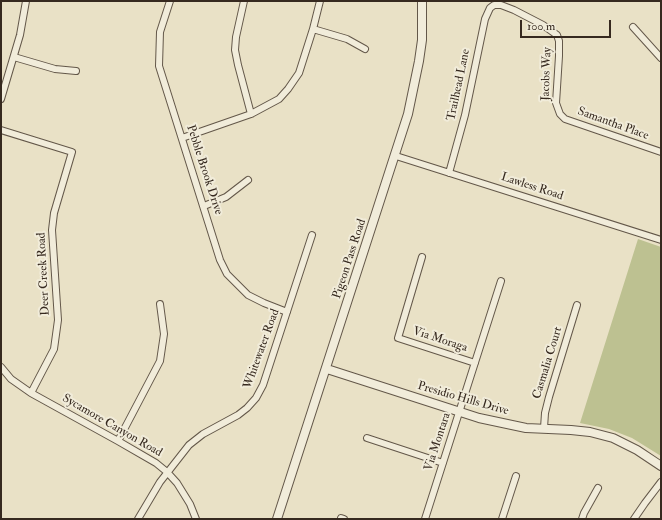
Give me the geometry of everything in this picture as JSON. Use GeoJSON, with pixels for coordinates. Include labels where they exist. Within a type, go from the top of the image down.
{"type":"FeatureCollection","features":[{"type":"Feature","properties":{"kind":"street"},"geometry":{"type":"LineString","coordinates":[[1,99],[14,57],[23,21],[26,1]]}},
{"type":"Feature","properties":{"kind":"street","name":"Pebble Brook Drive"},"geometry":{"type":"LineString","coordinates":[[170,1],[160,32],[159,66],[220,260],[227,274],[248,295],[287,312]]}},
{"type":"Feature","properties":{"kind":"street"},"geometry":{"type":"LineString","coordinates":[[244,1],[236,38],[236,50],[238,65],[251,114]]}},
{"type":"Feature","properties":{"kind":"street"},"geometry":{"type":"LineString","coordinates":[[182,138],[251,114],[279,99],[291,85],[301,67],[320,1]]}},
{"type":"Feature","properties":{"kind":"street","name":"Pigeon Pass Road"},"geometry":{"type":"LineString","coordinates":[[277,519],[396,156],[408,114],[416,82],[422,40],[422,1]]}},
{"type":"Feature","properties":{"kind":"street","name":"Trailhead Lane"},"geometry":{"type":"LineString","coordinates":[[449,173],[465,115],[485,19],[490,8],[494,5],[500,5],[514,10],[543,25],[557,35]]}},
{"type":"Feature","properties":{"kind":"street"},"geometry":{"type":"LineString","coordinates":[[633,27],[661,58]]}},
{"type":"Feature","properties":{"kind":"street"},"geometry":{"type":"LineString","coordinates":[[313,29],[347,39],[364,49]]}},
{"type":"Feature","properties":{"kind":"street","name":"Jacobs Way"},"geometry":{"type":"LineString","coordinates":[[557,35],[559,41],[559,56],[556,103],[560,114]]}},
{"type":"Feature","properties":{"kind":"street"},"geometry":{"type":"LineString","coordinates":[[14,57],[56,69],[76,70]]}},
{"type":"Feature","properties":{"kind":"street","name":"Samantha Place"},"geometry":{"type":"LineString","coordinates":[[560,114],[565,119],[661,152]]}},
{"type":"Feature","properties":{"kind":"street","name":"Deer Creek Road"},"geometry":{"type":"LineString","coordinates":[[1,130],[72,152],[54,213],[52,230],[58,320],[54,349],[31,393]]}},
{"type":"Feature","properties":{"kind":"street","name":"Lawless Road"},"geometry":{"type":"LineString","coordinates":[[396,156],[661,240]]}},
{"type":"Feature","properties":{"kind":"street"},"geometry":{"type":"LineString","coordinates":[[204,206],[226,197],[248,180]]}},
{"type":"Feature","properties":{"kind":"street","name":"Whitewater Road"},"geometry":{"type":"LineString","coordinates":[[138,519],[154,491],[185,449],[196,438],[238,415],[252,403],[263,385],[312,235]]}},
{"type":"Feature","properties":{"kind":"street","name":"Via Moraga"},"geometry":{"type":"LineString","coordinates":[[422,257],[398,338],[475,363]]}},
{"type":"Feature","properties":{"kind":"street","name":"Via Montara"},"geometry":{"type":"LineString","coordinates":[[425,519],[501,281]]}},
{"type":"Feature","properties":{"kind":"street"},"geometry":{"type":"LineString","coordinates":[[118,441],[160,361],[164,334],[160,304]]}},
{"type":"Feature","properties":{"kind":"street","name":"Casmalia Court"},"geometry":{"type":"LineString","coordinates":[[544,428],[547,401],[577,305]]}},
{"type":"Feature","properties":{"kind":"street","name":"Sycamore Canyon Road"},"geometry":{"type":"LineString","coordinates":[[1,367],[11,379],[31,393],[156,463],[167,472],[184,494],[196,519]]}},
{"type":"Feature","properties":{"kind":"street","name":"Presidio Hills Drive"},"geometry":{"type":"LineString","coordinates":[[327,369],[479,418],[526,428],[590,432],[612,438],[637,450],[661,466]]}},
{"type":"Feature","properties":{"kind":"street"},"geometry":{"type":"LineString","coordinates":[[366,438],[443,463]]}},
{"type":"Feature","properties":{"kind":"street"},"geometry":{"type":"LineString","coordinates":[[502,519],[516,476]]}},
{"type":"Feature","properties":{"kind":"street"},"geometry":{"type":"LineString","coordinates":[[634,519],[661,482]]}},
{"type":"Feature","properties":{"kind":"street"},"geometry":{"type":"LineString","coordinates":[[582,519],[598,488]]}},
{"type":"Feature","properties":{"kind":"green space"},"geometry":{"type":"Polygon","coordinates":[[[638,239],[661,247],[661,456],[632,438],[609,429],[580,423],[638,239]]]}}]}
